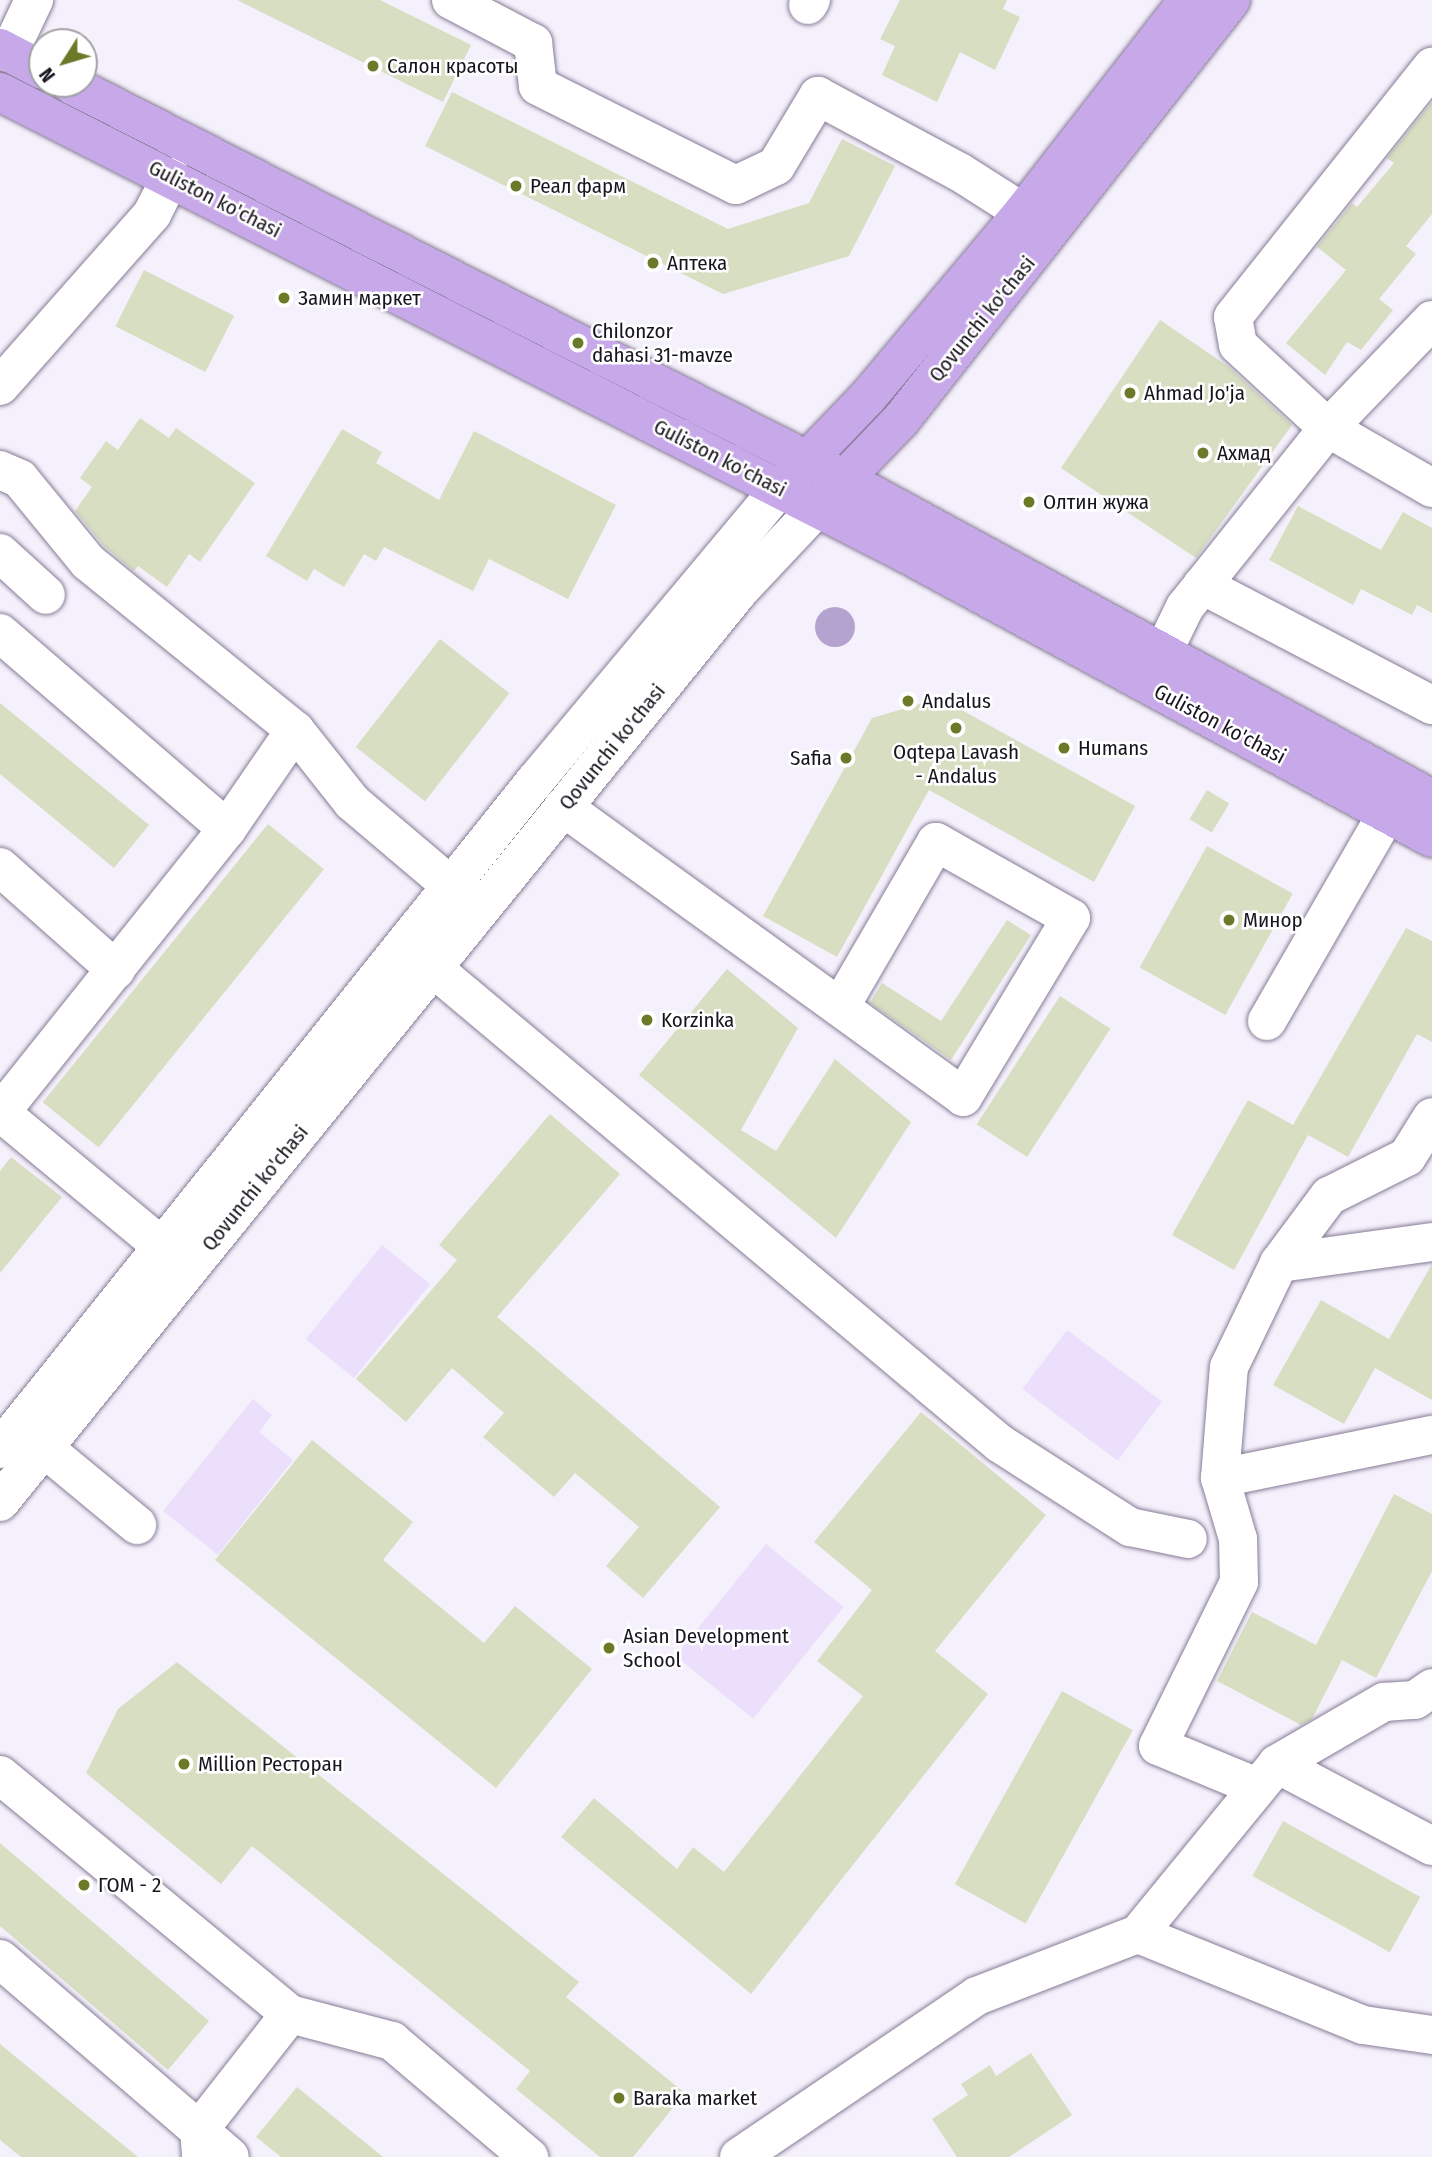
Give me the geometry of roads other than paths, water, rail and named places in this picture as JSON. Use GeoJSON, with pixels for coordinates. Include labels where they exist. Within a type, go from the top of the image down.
{"type":"FeatureCollection","features":[{"type":"Feature","properties":{"kind":"main road","name":"Qovunchi ko'chasi"},"geometry":{"type":"LineString","coordinates":[[817,508],[901,420],[1188,0]]}},
{"type":"Feature","properties":{"kind":"main road","name":"Qovunchi ko'chasi"},"geometry":{"type":"LineString","coordinates":[[779,489],[1038,221],[1231,0]]}},
{"type":"Feature","properties":{"kind":"main road","name":"Guliston ko'chasi"},"geometry":{"type":"LineString","coordinates":[[0,92],[817,508],[1432,799]]}},
{"type":"Feature","properties":{"kind":"main road","name":"Guliston ko'chasi"},"geometry":{"type":"LineString","coordinates":[[97,98],[844,479],[1387,813],[1432,838]]}},
{"type":"Feature","properties":{"kind":"main road"},"geometry":{"type":"LineString","coordinates":[[808,462],[817,508]]}},
{"type":"Feature","properties":{"kind":"street"},"geometry":{"type":"LineString","coordinates":[[17,57],[34,0]]}},
{"type":"Feature","properties":{"kind":"street"},"geometry":{"type":"LineString","coordinates":[[451,0],[533,43],[538,86],[736,185],[776,166],[818,96],[1038,221]]}},
{"type":"Feature","properties":{"kind":"street"},"geometry":{"type":"LineString","coordinates":[[1432,67],[1233,317],[1238,345],[1328,428],[1432,488]]}},
{"type":"Feature","properties":{"kind":"street"},"geometry":{"type":"LineString","coordinates":[[0,386],[152,214],[171,177]]}},
{"type":"Feature","properties":{"kind":"street"},"geometry":{"type":"LineString","coordinates":[[1155,669],[1202,585],[1328,428],[1432,320]]}},
{"type":"Feature","properties":{"kind":"street"},"geometry":{"type":"LineString","coordinates":[[0,470],[20,480],[88,562],[295,730],[352,802],[480,910]]}},
{"type":"Feature","properties":{"kind":"street","name":"Qovunchi ko'chasi"},"geometry":{"type":"LineString","coordinates":[[0,1502],[44,1448],[176,1259],[451,887],[779,489]]}},
{"type":"Feature","properties":{"kind":"street","name":"Qovunchi ko'chasi"},"geometry":{"type":"LineString","coordinates":[[0,1449],[176,1259],[433,968],[739,592],[817,508]]}},
{"type":"Feature","properties":{"kind":"street"},"geometry":{"type":"LineString","coordinates":[[0,553],[46,595]]}},
{"type":"Feature","properties":{"kind":"street"},"geometry":{"type":"LineString","coordinates":[[1202,585],[1432,705]]}},
{"type":"Feature","properties":{"kind":"street"},"geometry":{"type":"LineString","coordinates":[[0,633],[227,829]]}},
{"type":"Feature","properties":{"kind":"street"},"geometry":{"type":"LineString","coordinates":[[176,1259],[0,1112],[227,829],[295,730]]}},
{"type":"Feature","properties":{"kind":"street"},"geometry":{"type":"LineString","coordinates":[[563,807],[963,1097],[1071,918],[936,842],[840,1007]]}},
{"type":"Feature","properties":{"kind":"street"},"geometry":{"type":"LineString","coordinates":[[1267,1021],[1387,813]]}},
{"type":"Feature","properties":{"kind":"street"},"geometry":{"type":"LineString","coordinates":[[0,867],[116,970]]}},
{"type":"Feature","properties":{"kind":"street"},"geometry":{"type":"LineString","coordinates":[[433,968],[999,1443],[1130,1527],[1188,1539]]}},
{"type":"Feature","properties":{"kind":"street"},"geometry":{"type":"LineString","coordinates":[[1432,1117],[1407,1157],[1329,1196],[1279,1263],[1229,1367],[1220,1478],[1238,1539],[1239,1582],[1158,1746],[1267,1776],[1432,1846]]}},
{"type":"Feature","properties":{"kind":"street"},"geometry":{"type":"LineString","coordinates":[[1279,1263],[1432,1242]]}},
{"type":"Feature","properties":{"kind":"street"},"geometry":{"type":"LineString","coordinates":[[1220,1478],[1432,1435]]}},
{"type":"Feature","properties":{"kind":"street"},"geometry":{"type":"LineString","coordinates":[[44,1448],[137,1525]]}},
{"type":"Feature","properties":{"kind":"street"},"geometry":{"type":"LineString","coordinates":[[739,2157],[783,2147],[977,1996],[1138,1934],[1267,1776],[1384,1702],[1415,1700],[1432,1688]]}},
{"type":"Feature","properties":{"kind":"street"},"geometry":{"type":"LineString","coordinates":[[0,1775],[290,2014],[392,2041],[529,2157]]}},
{"type":"Feature","properties":{"kind":"street"},"geometry":{"type":"LineString","coordinates":[[1138,1934],[1363,2025],[1432,2035]]}},
{"type":"Feature","properties":{"kind":"street"},"geometry":{"type":"LineString","coordinates":[[0,1959],[200,2143],[230,2157]]}},
{"type":"Feature","properties":{"kind":"street"},"geometry":{"type":"LineString","coordinates":[[200,2143],[290,2014]]}},
{"type":"Feature","properties":{"kind":"place","name":"Салон красоты"},"geometry":{"type":"Point","coordinates":[373,66]}},
{"type":"Feature","properties":{"kind":"place","name":"Реал фарм"},"geometry":{"type":"Point","coordinates":[516,186]}},
{"type":"Feature","properties":{"kind":"place","name":"Аптека"},"geometry":{"type":"Point","coordinates":[653,263]}},
{"type":"Feature","properties":{"kind":"place","name":"Замин маркет"},"geometry":{"type":"Point","coordinates":[284,298]}},
{"type":"Feature","properties":{"kind":"place","name":"Chilonzor dahasi 31-mavze"},"geometry":{"type":"Point","coordinates":[578,343]}},
{"type":"Feature","properties":{"kind":"place","name":"Ahmad Jo'ja"},"geometry":{"type":"Point","coordinates":[1130,393]}},
{"type":"Feature","properties":{"kind":"place","name":"Ахмад"},"geometry":{"type":"Point","coordinates":[1203,453]}},
{"type":"Feature","properties":{"kind":"place","name":"Олтин жужа"},"geometry":{"type":"Point","coordinates":[1029,502]}},
{"type":"Feature","properties":{"kind":"place","name":"Andalus"},"geometry":{"type":"Point","coordinates":[908,701]}},
{"type":"Feature","properties":{"kind":"place","name":"Oqtepa Lavash - Andalus"},"geometry":{"type":"Point","coordinates":[956,728]}},
{"type":"Feature","properties":{"kind":"place","name":"Humans"},"geometry":{"type":"Point","coordinates":[1064,748]}},
{"type":"Feature","properties":{"kind":"place","name":"Safia"},"geometry":{"type":"Point","coordinates":[846,758]}},
{"type":"Feature","properties":{"kind":"place","name":"Минор"},"geometry":{"type":"Point","coordinates":[1229,920]}},
{"type":"Feature","properties":{"kind":"place","name":"Korzinka"},"geometry":{"type":"Point","coordinates":[647,1020]}},
{"type":"Feature","properties":{"kind":"place","name":"Asian Development School"},"geometry":{"type":"Point","coordinates":[609,1648]}},
{"type":"Feature","properties":{"kind":"place","name":"Million Ресторан"},"geometry":{"type":"Point","coordinates":[184,1764]}},
{"type":"Feature","properties":{"kind":"place","name":"ГОМ - 2"},"geometry":{"type":"Point","coordinates":[84,1885]}},
{"type":"Feature","properties":{"kind":"place","name":"Baraka market"},"geometry":{"type":"Point","coordinates":[619,2098]}}]}
